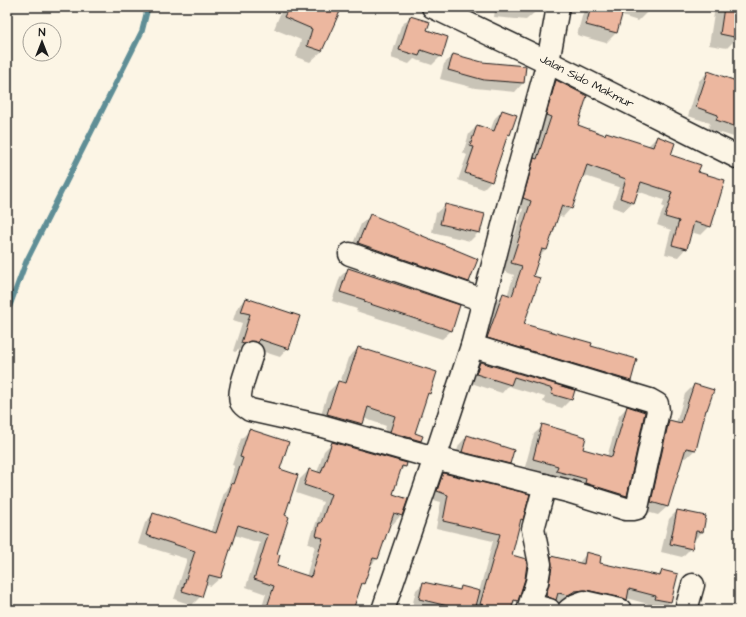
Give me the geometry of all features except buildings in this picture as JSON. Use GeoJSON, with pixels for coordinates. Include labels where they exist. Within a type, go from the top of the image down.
{"type":"FeatureCollection","features":[{"type":"Feature","properties":{"kind":"street","name":"Jalan Sido Makmur"},"geometry":{"type":"LineString","coordinates":[[433,7],[548,62],[739,158]]}},
{"type":"Feature","properties":{"kind":"street"},"geometry":{"type":"LineString","coordinates":[[383,610],[472,346],[483,300],[548,62],[558,7]]}},
{"type":"Feature","properties":{"kind":"street"},"geometry":{"type":"LineString","coordinates":[[350,254],[483,300]]}},
{"type":"Feature","properties":{"kind":"street"},"geometry":{"type":"LineString","coordinates":[[252,353],[241,391],[241,400],[244,406],[250,410],[322,426],[435,458],[545,485],[626,509],[636,508],[658,411],[657,404],[650,400],[472,346]]}},
{"type":"Feature","properties":{"kind":"street"},"geometry":{"type":"LineString","coordinates":[[536,608],[537,582],[540,564],[533,529],[545,485]]}},
{"type":"Feature","properties":{"kind":"street"},"geometry":{"type":"LineString","coordinates":[[686,610],[693,585]]}},
{"type":"Feature","properties":{"kind":"street"},"geometry":{"type":"LineString","coordinates":[[569,610],[584,602],[620,610]]}},
{"type":"Feature","properties":{"kind":"waterway"},"geometry":{"type":"LineString","coordinates":[[7,313],[26,262],[142,31],[148,7]]}}]}
